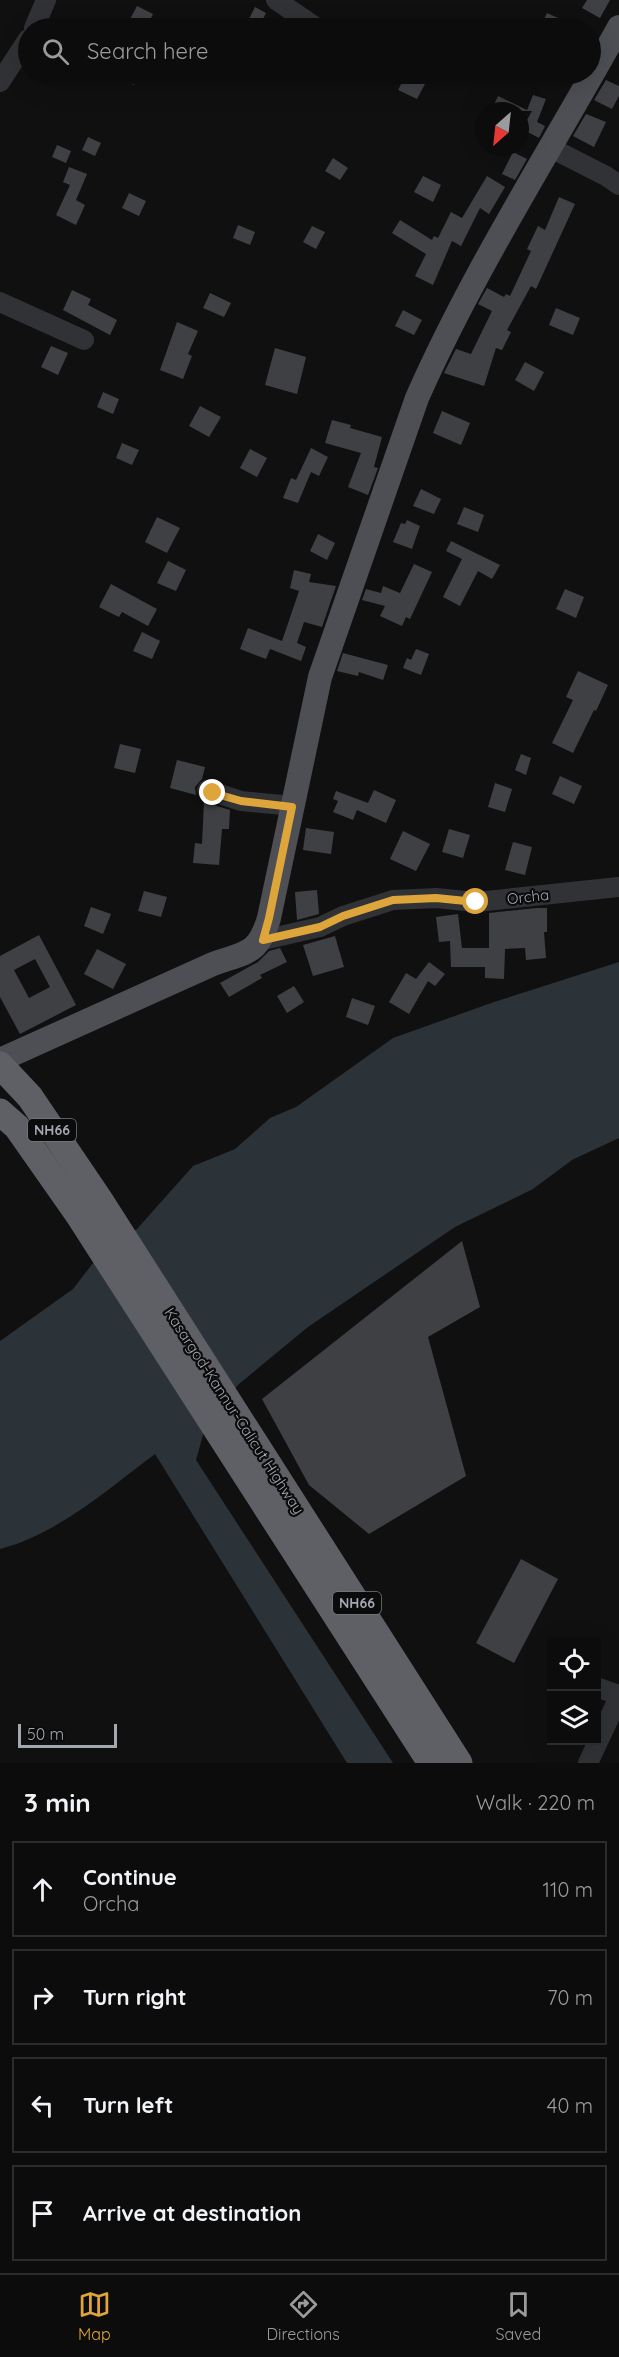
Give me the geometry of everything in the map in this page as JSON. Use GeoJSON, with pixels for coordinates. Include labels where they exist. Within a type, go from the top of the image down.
{"type":"FeatureCollection","features":[{"type":"Feature","properties":{"kind":"highway","name":"Kasargod-Kannur-Calicut Highway"},"geometry":{"type":"LineString","coordinates":[[0,1065],[30,1097],[88,1207],[244,1449],[459,1763]]}},
{"type":"Feature","properties":{"kind":"highway","name":"Kasargod-Kannur-Calicut Highway"},"geometry":{"type":"LineString","coordinates":[[0,1113],[17,1126],[88,1207]]}},
{"type":"Feature","properties":{"kind":"highway","name":"Kasargod-Kannur-Calicut Highway"},"geometry":{"type":"LineString","coordinates":[[244,1449],[431,1763]]}},
{"type":"Feature","properties":{"kind":"main road"},"geometry":{"type":"LineString","coordinates":[[601,59],[619,27]]}},
{"type":"Feature","properties":{"kind":"main road"},"geometry":{"type":"LineString","coordinates":[[0,1060],[213,964],[243,954],[263,940],[320,677],[417,398],[435,357],[488,255],[587,84]]}},
{"type":"Feature","properties":{"kind":"street"},"geometry":{"type":"LineString","coordinates":[[38,18],[46,0]]}},
{"type":"Feature","properties":{"kind":"street"},"geometry":{"type":"LineString","coordinates":[[276,0],[302,18]]}},
{"type":"Feature","properties":{"kind":"street"},"geometry":{"type":"LineString","coordinates":[[0,82],[18,54]]}},
{"type":"Feature","properties":{"kind":"street"},"geometry":{"type":"LineString","coordinates":[[551,148],[619,185]]}},
{"type":"Feature","properties":{"kind":"street"},"geometry":{"type":"LineString","coordinates":[[0,302],[84,340]]}},
{"type":"Feature","properties":{"kind":"street"},"geometry":{"type":"LineString","coordinates":[[207,790],[241,801],[292,807]]}},
{"type":"Feature","properties":{"kind":"street","name":"Orcha"},"geometry":{"type":"LineString","coordinates":[[263,940],[320,927],[343,916],[393,900],[436,898],[476,902],[619,887]]}},
{"type":"Feature","properties":{"kind":"street"},"geometry":{"type":"LineString","coordinates":[[588,1763],[619,1696],[601,1689]]}},
{"type":"Feature","properties":{"kind":"shaded area"},"geometry":{"type":"Polygon","coordinates":[[[619,962],[619,1138],[572,1160],[533,1189],[455,1227],[308,1327],[239,1384],[208,1417],[196,1460],[393,1763],[347,1763],[155,1454],[62,1522],[42,1533],[0,1549],[0,1341],[73,1289],[100,1254],[137,1229],[193,1166],[235,1149],[270,1118],[296,1107],[393,1038],[494,1002],[619,962]]]}},
{"type":"Feature","properties":{"kind":"building"},"geometry":{"type":"Polygon","coordinates":[[[587,0],[610,0],[600,18],[582,8],[587,0]]]}},
{"type":"Feature","properties":{"kind":"building"},"geometry":{"type":"Polygon","coordinates":[[[137,6],[153,14],[151,18],[131,18],[137,6]]]}},
{"type":"Feature","properties":{"kind":"building"},"geometry":{"type":"Polygon","coordinates":[[[255,7],[266,13],[264,18],[250,18],[255,7]]]}},
{"type":"Feature","properties":{"kind":"building"},"geometry":{"type":"Polygon","coordinates":[[[547,13],[558,18],[545,18],[547,13]]]}},
{"type":"Feature","properties":{"kind":"building"},"geometry":{"type":"Polygon","coordinates":[[[606,80],[619,86],[619,96],[612,109],[594,100],[606,80]]]}},
{"type":"Feature","properties":{"kind":"building"},"geometry":{"type":"Polygon","coordinates":[[[401,84],[425,84],[417,99],[398,90],[401,84]]]}},
{"type":"Feature","properties":{"kind":"building"},"geometry":{"type":"Polygon","coordinates":[[[533,95],[546,99],[537,122],[545,126],[539,138],[529,133],[529,116],[532,111],[529,111],[533,95]]]}},
{"type":"Feature","properties":{"kind":"building"},"geometry":{"type":"Polygon","coordinates":[[[498,96],[510,102],[495,102],[498,96]]]}},
{"type":"Feature","properties":{"kind":"building"},"geometry":{"type":"Polygon","coordinates":[[[586,114],[606,122],[594,147],[573,136],[586,114]]]}},
{"type":"Feature","properties":{"kind":"building"},"geometry":{"type":"Polygon","coordinates":[[[88,137],[101,143],[95,156],[82,150],[88,137]]]}},
{"type":"Feature","properties":{"kind":"building"},"geometry":{"type":"Polygon","coordinates":[[[57,145],[71,151],[66,163],[52,157],[57,145]]]}},
{"type":"Feature","properties":{"kind":"building"},"geometry":{"type":"Polygon","coordinates":[[[511,156],[521,156],[527,159],[515,180],[502,174],[511,156]]]}},
{"type":"Feature","properties":{"kind":"building"},"geometry":{"type":"Polygon","coordinates":[[[333,158],[348,168],[340,180],[325,171],[333,158]]]}},
{"type":"Feature","properties":{"kind":"building"},"geometry":{"type":"Polygon","coordinates":[[[69,167],[87,174],[76,200],[85,205],[76,225],[56,215],[70,185],[63,182],[69,167]]]}},
{"type":"Feature","properties":{"kind":"building"},"geometry":{"type":"Polygon","coordinates":[[[423,176],[441,185],[433,202],[414,192],[423,176]]]}},
{"type":"Feature","properties":{"kind":"building"},"geometry":{"type":"Polygon","coordinates":[[[487,176],[505,187],[489,214],[480,208],[461,246],[452,241],[433,285],[415,276],[426,254],[392,233],[400,220],[432,240],[434,236],[438,238],[451,212],[462,218],[487,176]]]}},
{"type":"Feature","properties":{"kind":"building"},"geometry":{"type":"Polygon","coordinates":[[[129,193],[146,201],[139,216],[122,208],[129,193]]]}},
{"type":"Feature","properties":{"kind":"building"},"geometry":{"type":"Polygon","coordinates":[[[559,197],[575,204],[536,289],[531,286],[507,330],[511,332],[502,350],[496,348],[484,386],[444,373],[456,349],[471,354],[492,311],[478,304],[487,288],[504,297],[506,294],[510,296],[531,251],[527,249],[538,226],[545,230],[559,197]]]}},
{"type":"Feature","properties":{"kind":"building"},"geometry":{"type":"Polygon","coordinates":[[[238,225],[255,232],[250,245],[233,238],[238,225]]]}},
{"type":"Feature","properties":{"kind":"building"},"geometry":{"type":"Polygon","coordinates":[[[312,226],[325,232],[316,249],[303,242],[312,226]]]}},
{"type":"Feature","properties":{"kind":"building"},"geometry":{"type":"Polygon","coordinates":[[[72,290],[91,299],[88,305],[117,320],[110,335],[63,310],[72,290]]]}},
{"type":"Feature","properties":{"kind":"building"},"geometry":{"type":"Polygon","coordinates":[[[210,293],[231,303],[224,317],[203,308],[210,293]]]}},
{"type":"Feature","properties":{"kind":"building"},"geometry":{"type":"Polygon","coordinates":[[[556,308],[580,318],[573,335],[549,325],[556,308]]]}},
{"type":"Feature","properties":{"kind":"building"},"geometry":{"type":"Polygon","coordinates":[[[403,310],[422,320],[414,335],[395,326],[403,310]]]}},
{"type":"Feature","properties":{"kind":"building"},"geometry":{"type":"Polygon","coordinates":[[[177,322],[198,331],[188,354],[192,356],[183,379],[160,370],[177,322]]]}},
{"type":"Feature","properties":{"kind":"building"},"geometry":{"type":"Polygon","coordinates":[[[51,346],[68,353],[58,375],[41,367],[51,346]]]}},
{"type":"Feature","properties":{"kind":"building"},"geometry":{"type":"Polygon","coordinates":[[[275,348],[306,357],[297,394],[265,385],[275,348]]]}},
{"type":"Feature","properties":{"kind":"building"},"geometry":{"type":"Polygon","coordinates":[[[525,362],[544,372],[534,391],[515,380],[525,362]]]}},
{"type":"Feature","properties":{"kind":"building"},"geometry":{"type":"Polygon","coordinates":[[[103,392],[119,399],[113,414],[97,407],[103,392]]]}},
{"type":"Feature","properties":{"kind":"building"},"geometry":{"type":"Polygon","coordinates":[[[200,406],[221,417],[209,437],[189,426],[200,406]]]}},
{"type":"Feature","properties":{"kind":"building"},"geometry":{"type":"Polygon","coordinates":[[[442,411],[470,423],[461,445],[433,433],[442,411]]]}},
{"type":"Feature","properties":{"kind":"building"},"geometry":{"type":"Polygon","coordinates":[[[332,420],[382,437],[374,467],[378,468],[368,495],[348,487],[361,453],[325,443],[332,420]]]}},
{"type":"Feature","properties":{"kind":"building"},"geometry":{"type":"Polygon","coordinates":[[[122,443],[139,450],[132,465],[116,458],[122,443]]]}},
{"type":"Feature","properties":{"kind":"building"},"geometry":{"type":"Polygon","coordinates":[[[311,448],[328,457],[319,476],[311,472],[298,503],[283,498],[291,478],[296,480],[311,448]]]}},
{"type":"Feature","properties":{"kind":"building"},"geometry":{"type":"Polygon","coordinates":[[[250,449],[267,458],[257,477],[240,468],[250,449]]]}},
{"type":"Feature","properties":{"kind":"building"},"geometry":{"type":"Polygon","coordinates":[[[421,489],[441,499],[434,514],[413,506],[421,489]]]}},
{"type":"Feature","properties":{"kind":"building"},"geometry":{"type":"Polygon","coordinates":[[[464,507],[484,515],[478,532],[457,524],[464,507]]]}},
{"type":"Feature","properties":{"kind":"building"},"geometry":{"type":"Polygon","coordinates":[[[157,517],[180,528],[167,553],[145,542],[157,517]]]}},
{"type":"Feature","properties":{"kind":"building"},"geometry":{"type":"Polygon","coordinates":[[[407,520],[420,526],[412,549],[393,542],[401,523],[405,524],[407,520]]]}},
{"type":"Feature","properties":{"kind":"building"},"geometry":{"type":"Polygon","coordinates":[[[318,534],[335,543],[327,560],[310,551],[318,534]]]}},
{"type":"Feature","properties":{"kind":"building"},"geometry":{"type":"Polygon","coordinates":[[[451,541],[500,565],[492,579],[478,571],[460,606],[443,597],[462,559],[446,551],[451,541]]]}},
{"type":"Feature","properties":{"kind":"building"},"geometry":{"type":"Polygon","coordinates":[[[168,561],[186,570],[176,591],[157,583],[168,561]]]}},
{"type":"Feature","properties":{"kind":"building"},"geometry":{"type":"Polygon","coordinates":[[[414,564],[432,572],[410,619],[406,617],[402,626],[380,616],[385,606],[362,600],[366,589],[381,593],[383,586],[400,593],[414,564]]]}},
{"type":"Feature","properties":{"kind":"building"},"geometry":{"type":"Polygon","coordinates":[[[294,570],[311,574],[309,582],[336,586],[322,627],[304,622],[297,643],[306,647],[301,661],[270,649],[266,659],[240,649],[248,628],[282,641],[299,591],[290,588],[294,570]]]}},
{"type":"Feature","properties":{"kind":"building"},"geometry":{"type":"Polygon","coordinates":[[[111,584],[157,609],[148,626],[122,612],[119,617],[99,607],[111,584]]]}},
{"type":"Feature","properties":{"kind":"building"},"geometry":{"type":"Polygon","coordinates":[[[565,589],[584,597],[576,618],[556,609],[565,589]]]}},
{"type":"Feature","properties":{"kind":"building"},"geometry":{"type":"Polygon","coordinates":[[[142,632],[160,641],[152,659],[133,651],[142,632]]]}},
{"type":"Feature","properties":{"kind":"building"},"geometry":{"type":"Polygon","coordinates":[[[416,649],[429,654],[421,675],[403,668],[407,658],[411,660],[416,649]]]}},
{"type":"Feature","properties":{"kind":"building"},"geometry":{"type":"Polygon","coordinates":[[[343,653],[388,665],[383,680],[359,672],[358,676],[337,671],[343,653]]]}},
{"type":"Feature","properties":{"kind":"building"},"geometry":{"type":"Polygon","coordinates":[[[578,671],[608,685],[573,753],[552,743],[573,700],[566,697],[578,671]]]}},
{"type":"Feature","properties":{"kind":"building"},"geometry":{"type":"Polygon","coordinates":[[[120,744],[141,749],[135,773],[114,768],[120,744]]]}},
{"type":"Feature","properties":{"kind":"building"},"geometry":{"type":"Polygon","coordinates":[[[521,754],[531,758],[526,775],[515,770],[521,754]]]}},
{"type":"Feature","properties":{"kind":"building"},"geometry":{"type":"Polygon","coordinates":[[[177,760],[205,767],[202,779],[195,787],[196,795],[170,788],[177,760]]]}},
{"type":"Feature","properties":{"kind":"building"},"geometry":{"type":"Polygon","coordinates":[[[560,776],[582,786],[574,804],[552,794],[560,776]]]}},
{"type":"Feature","properties":{"kind":"building"},"geometry":{"type":"Polygon","coordinates":[[[495,783],[512,789],[505,812],[488,807],[495,783]]]}},
{"type":"Feature","properties":{"kind":"building"},"geometry":{"type":"Polygon","coordinates":[[[374,790],[396,800],[386,823],[357,810],[353,820],[333,812],[338,801],[333,799],[336,791],[368,803],[374,790]]]}},
{"type":"Feature","properties":{"kind":"building"},"geometry":{"type":"Polygon","coordinates":[[[204,802],[230,810],[229,829],[222,829],[219,865],[193,863],[195,843],[202,844],[204,802]]]}},
{"type":"Feature","properties":{"kind":"building"},"geometry":{"type":"Polygon","coordinates":[[[306,828],[334,832],[331,854],[303,850],[306,828]]]}},
{"type":"Feature","properties":{"kind":"building"},"geometry":{"type":"Polygon","coordinates":[[[449,829],[470,835],[463,858],[442,852],[449,829]]]}},
{"type":"Feature","properties":{"kind":"building"},"geometry":{"type":"Polygon","coordinates":[[[403,831],[430,844],[416,871],[390,859],[403,831]]]}},
{"type":"Feature","properties":{"kind":"building"},"geometry":{"type":"Polygon","coordinates":[[[513,842],[532,847],[525,875],[505,870],[513,842]]]}},
{"type":"Feature","properties":{"kind":"building"},"geometry":{"type":"Polygon","coordinates":[[[317,890],[319,914],[297,920],[295,892],[317,890]]]}},
{"type":"Feature","properties":{"kind":"building"},"geometry":{"type":"Polygon","coordinates":[[[144,891],[167,897],[161,917],[138,911],[144,891]]]}},
{"type":"Feature","properties":{"kind":"building"},"geometry":{"type":"Polygon","coordinates":[[[91,907],[111,914],[103,934],[84,926],[91,907]]]}},
{"type":"Feature","properties":{"kind":"building"},"geometry":{"type":"Polygon","coordinates":[[[547,908],[547,932],[544,932],[546,958],[526,960],[525,948],[505,949],[504,979],[485,978],[485,967],[451,967],[450,941],[439,942],[436,917],[458,914],[462,948],[489,948],[489,913],[547,908]]]}},
{"type":"Feature","properties":{"kind":"building"},"geometry":{"type":"Polygon","coordinates":[[[39,935],[76,1005],[20,1034],[0,997],[0,956],[39,935]],[[35,959],[14,970],[29,998],[50,987],[35,959]]]}},
{"type":"Feature","properties":{"kind":"building"},"geometry":{"type":"Polygon","coordinates":[[[335,936],[344,967],[313,976],[303,945],[335,936]]]}},
{"type":"Feature","properties":{"kind":"building"},"geometry":{"type":"Polygon","coordinates":[[[280,948],[287,962],[260,975],[262,978],[229,997],[220,983],[258,962],[269,951],[280,948]]]}},
{"type":"Feature","properties":{"kind":"building"},"geometry":{"type":"Polygon","coordinates":[[[97,949],[126,964],[113,989],[84,974],[97,949]]]}},
{"type":"Feature","properties":{"kind":"building"},"geometry":{"type":"Polygon","coordinates":[[[429,962],[445,974],[435,986],[428,981],[409,1014],[389,1002],[406,973],[416,979],[429,962]]]}},
{"type":"Feature","properties":{"kind":"building"},"geometry":{"type":"Polygon","coordinates":[[[294,986],[304,1002],[287,1013],[277,996],[294,986]]]}},
{"type":"Feature","properties":{"kind":"building"},"geometry":{"type":"Polygon","coordinates":[[[352,998],[375,1006],[368,1025],[346,1017],[352,998]]]}},
{"type":"Feature","properties":{"kind":"building"},"geometry":{"type":"Polygon","coordinates":[[[462,1241],[480,1307],[428,1337],[466,1476],[369,1534],[309,1485],[262,1399],[462,1241]]]}},
{"type":"Feature","properties":{"kind":"building"},"geometry":{"type":"Polygon","coordinates":[[[521,1559],[558,1579],[514,1663],[476,1643],[521,1559]]]}},
{"type":"Feature","properties":{"kind":"route"},"geometry":{"type":"LineString","coordinates":[[213,793],[241,801],[292,807],[263,940],[320,927],[343,916],[393,900],[436,898],[476,902]]}}]}
